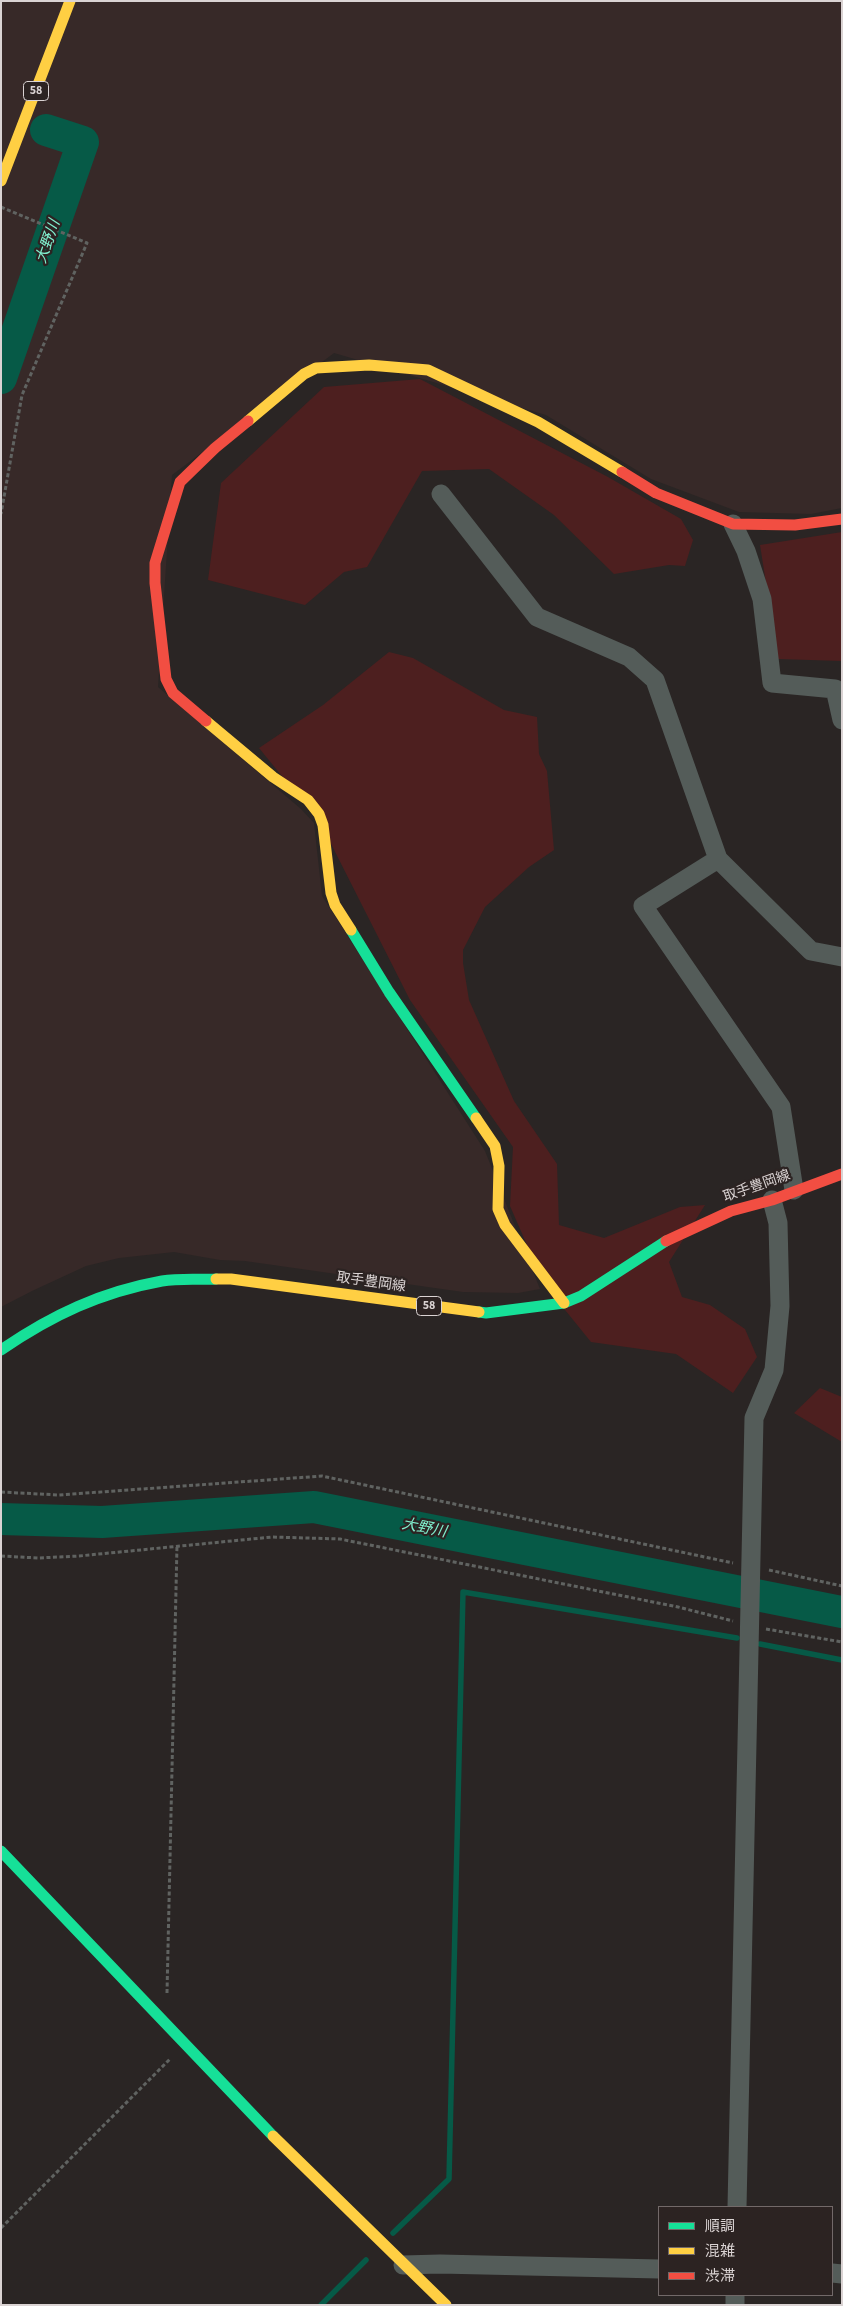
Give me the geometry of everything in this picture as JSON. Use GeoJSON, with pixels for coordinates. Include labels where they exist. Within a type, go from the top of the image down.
{"type":"FeatureCollection","features":[{"type":"Feature","properties":{"kind":"street","name":"58"},"geometry":{"type":"LineString","coordinates":[[1,181],[70,1]]}},
{"type":"Feature","properties":{"kind":"street"},"geometry":{"type":"LineString","coordinates":[[564,1303],[505,1225],[498,1209],[499,1166],[495,1146],[389,992],[335,905],[331,893],[320,814],[308,800],[273,777],[173,693],[166,679],[155,583],[155,563],[180,482],[215,448],[304,374],[316,368],[369,365],[428,370],[538,422],[656,493],[733,524],[795,525],[842,519]]}},
{"type":"Feature","properties":{"kind":"street"},"geometry":{"type":"LineString","coordinates":[[441,494],[537,617],[629,658],[655,680],[718,859],[811,951],[842,957]]}},
{"type":"Feature","properties":{"kind":"street"},"geometry":{"type":"LineString","coordinates":[[733,524],[746,551],[762,600],[772,683],[835,689],[842,720]]}},
{"type":"Feature","properties":{"kind":"street"},"geometry":{"type":"LineString","coordinates":[[718,859],[644,906],[782,1107],[794,1190]]}},
{"type":"Feature","properties":{"kind":"street","name":"取手豊岡線"},"geometry":{"type":"LineString","coordinates":[[1,1350],[30,1330],[97,1297],[164,1281],[231,1279],[486,1313],[564,1303],[581,1296],[672,1237],[731,1211],[772,1200],[794,1190],[842,1174]]}},
{"type":"Feature","properties":{"kind":"street"},"geometry":{"type":"LineString","coordinates":[[737,2206],[754,1418],[774,1370],[780,1306],[778,1223],[772,1200]]}},
{"type":"Feature","properties":{"kind":"street"},"geometry":{"type":"LineString","coordinates":[[1,1851],[185,2045],[446,2305]]}},
{"type":"Feature","properties":{"kind":"street"},"geometry":{"type":"LineString","coordinates":[[404,2265],[440,2264],[658,2269]]}},
{"type":"Feature","properties":{"kind":"path"},"geometry":{"type":"LineString","coordinates":[[1,207],[87,243],[22,395],[1,514]]}},
{"type":"Feature","properties":{"kind":"path"},"geometry":{"type":"LineString","coordinates":[[1,1492],[59,1495],[322,1476],[842,1586]]}},
{"type":"Feature","properties":{"kind":"path"},"geometry":{"type":"LineString","coordinates":[[1,1556],[38,1558],[79,1556],[177,1544],[272,1537],[340,1539],[678,1607],[750,1626],[842,1642]]}},
{"type":"Feature","properties":{"kind":"path"},"geometry":{"type":"LineString","coordinates":[[163,2021],[167,1997],[177,1544]]}},
{"type":"Feature","properties":{"kind":"path"},"geometry":{"type":"LineString","coordinates":[[1,2228],[185,2045]]}},
{"type":"Feature","properties":{"kind":"shaded area"},"geometry":{"type":"Polygon","coordinates":[[[1,1],[842,1],[842,508],[811,514],[739,512],[651,479],[546,415],[334,353],[172,475],[158,687],[301,809],[314,823],[322,896],[485,1151],[540,1289],[518,1293],[463,1292],[245,1261],[220,1260],[174,1252],[119,1258],[86,1266],[1,1307],[1,1]]]}},
{"type":"Feature","properties":{"kind":"shaded area"},"geometry":{"type":"Polygon","coordinates":[[[420,379],[608,477],[681,519],[693,540],[685,566],[669,565],[614,574],[554,515],[489,469],[422,471],[367,567],[344,572],[305,605],[208,580],[221,483],[324,387],[420,379]]]}},
{"type":"Feature","properties":{"kind":"shaded area"},"geometry":{"type":"Polygon","coordinates":[[[842,532],[842,661],[778,659],[760,545],[842,532]]]}},
{"type":"Feature","properties":{"kind":"shaded area"},"geometry":{"type":"Polygon","coordinates":[[[389,652],[413,658],[504,710],[537,717],[539,754],[547,771],[554,850],[529,867],[485,907],[463,950],[463,963],[469,1000],[514,1101],[557,1164],[559,1225],[604,1238],[680,1207],[705,1205],[669,1262],[682,1297],[710,1305],[745,1329],[757,1357],[733,1393],[676,1354],[591,1342],[544,1284],[510,1206],[513,1147],[410,1000],[321,824],[259,748],[323,705],[389,652]]]}},
{"type":"Feature","properties":{"kind":"shaded area"},"geometry":{"type":"Polygon","coordinates":[[[820,1388],[842,1397],[842,1442],[794,1413],[820,1388]]]}},
{"type":"Feature","properties":{"kind":"waterway","name":"大野川"},"geometry":{"type":"LineString","coordinates":[[1,378],[83,142],[46,130]]}},
{"type":"Feature","properties":{"kind":"waterway","name":"大野川"},"geometry":{"type":"LineString","coordinates":[[1,1519],[102,1522],[314,1507],[842,1612]]}},
{"type":"Feature","properties":{"kind":"waterway"},"geometry":{"type":"LineString","coordinates":[[393,2233],[449,2179],[463,1592],[737,1638]]}},
{"type":"Feature","properties":{"kind":"waterway"},"geometry":{"type":"LineString","coordinates":[[760,1644],[842,1660]]}},
{"type":"Feature","properties":{"kind":"waterway"},"geometry":{"type":"LineString","coordinates":[[321,2305],[366,2260]]}},
{"type":"Feature","properties":{"kind":"traffic: fast"},"geometry":{"type":"LineString","coordinates":[[351,930],[389,992],[476,1118]]}},
{"type":"Feature","properties":{"kind":"traffic: fast"},"geometry":{"type":"LineString","coordinates":[[479,1312],[486,1313],[564,1303],[581,1296],[666,1241]]}},
{"type":"Feature","properties":{"kind":"traffic: fast"},"geometry":{"type":"LineString","coordinates":[[1,1350],[58,1316],[78,1306],[118,1291],[169,1280],[216,1279]]}},
{"type":"Feature","properties":{"kind":"traffic: fast"},"geometry":{"type":"LineString","coordinates":[[1,1851],[273,2136]]}},
{"type":"Feature","properties":{"kind":"traffic: slow"},"geometry":{"type":"LineString","coordinates":[[1,181],[70,1]]}},
{"type":"Feature","properties":{"kind":"traffic: slow"},"geometry":{"type":"LineString","coordinates":[[248,421],[304,374],[316,368],[369,365],[428,370],[538,422],[622,472]]}},
{"type":"Feature","properties":{"kind":"traffic: slow"},"geometry":{"type":"LineString","coordinates":[[206,721],[273,777],[308,800],[319,814],[323,825],[331,893],[335,905],[351,930]]}},
{"type":"Feature","properties":{"kind":"traffic: slow"},"geometry":{"type":"LineString","coordinates":[[476,1118],[495,1146],[499,1166],[498,1209],[505,1225],[564,1303]]}},
{"type":"Feature","properties":{"kind":"traffic: slow"},"geometry":{"type":"LineString","coordinates":[[216,1279],[231,1279],[479,1312]]}},
{"type":"Feature","properties":{"kind":"traffic: slow"},"geometry":{"type":"LineString","coordinates":[[273,2136],[446,2305]]}},
{"type":"Feature","properties":{"kind":"traffic: jam"},"geometry":{"type":"LineString","coordinates":[[206,721],[173,693],[166,679],[155,583],[155,563],[180,482],[215,448],[248,421]]}},
{"type":"Feature","properties":{"kind":"traffic: jam"},"geometry":{"type":"LineString","coordinates":[[622,472],[656,493],[733,524],[795,525],[842,519]]}},
{"type":"Feature","properties":{"kind":"traffic: jam"},"geometry":{"type":"LineString","coordinates":[[666,1241],[731,1211],[772,1200],[842,1174]]}}]}
